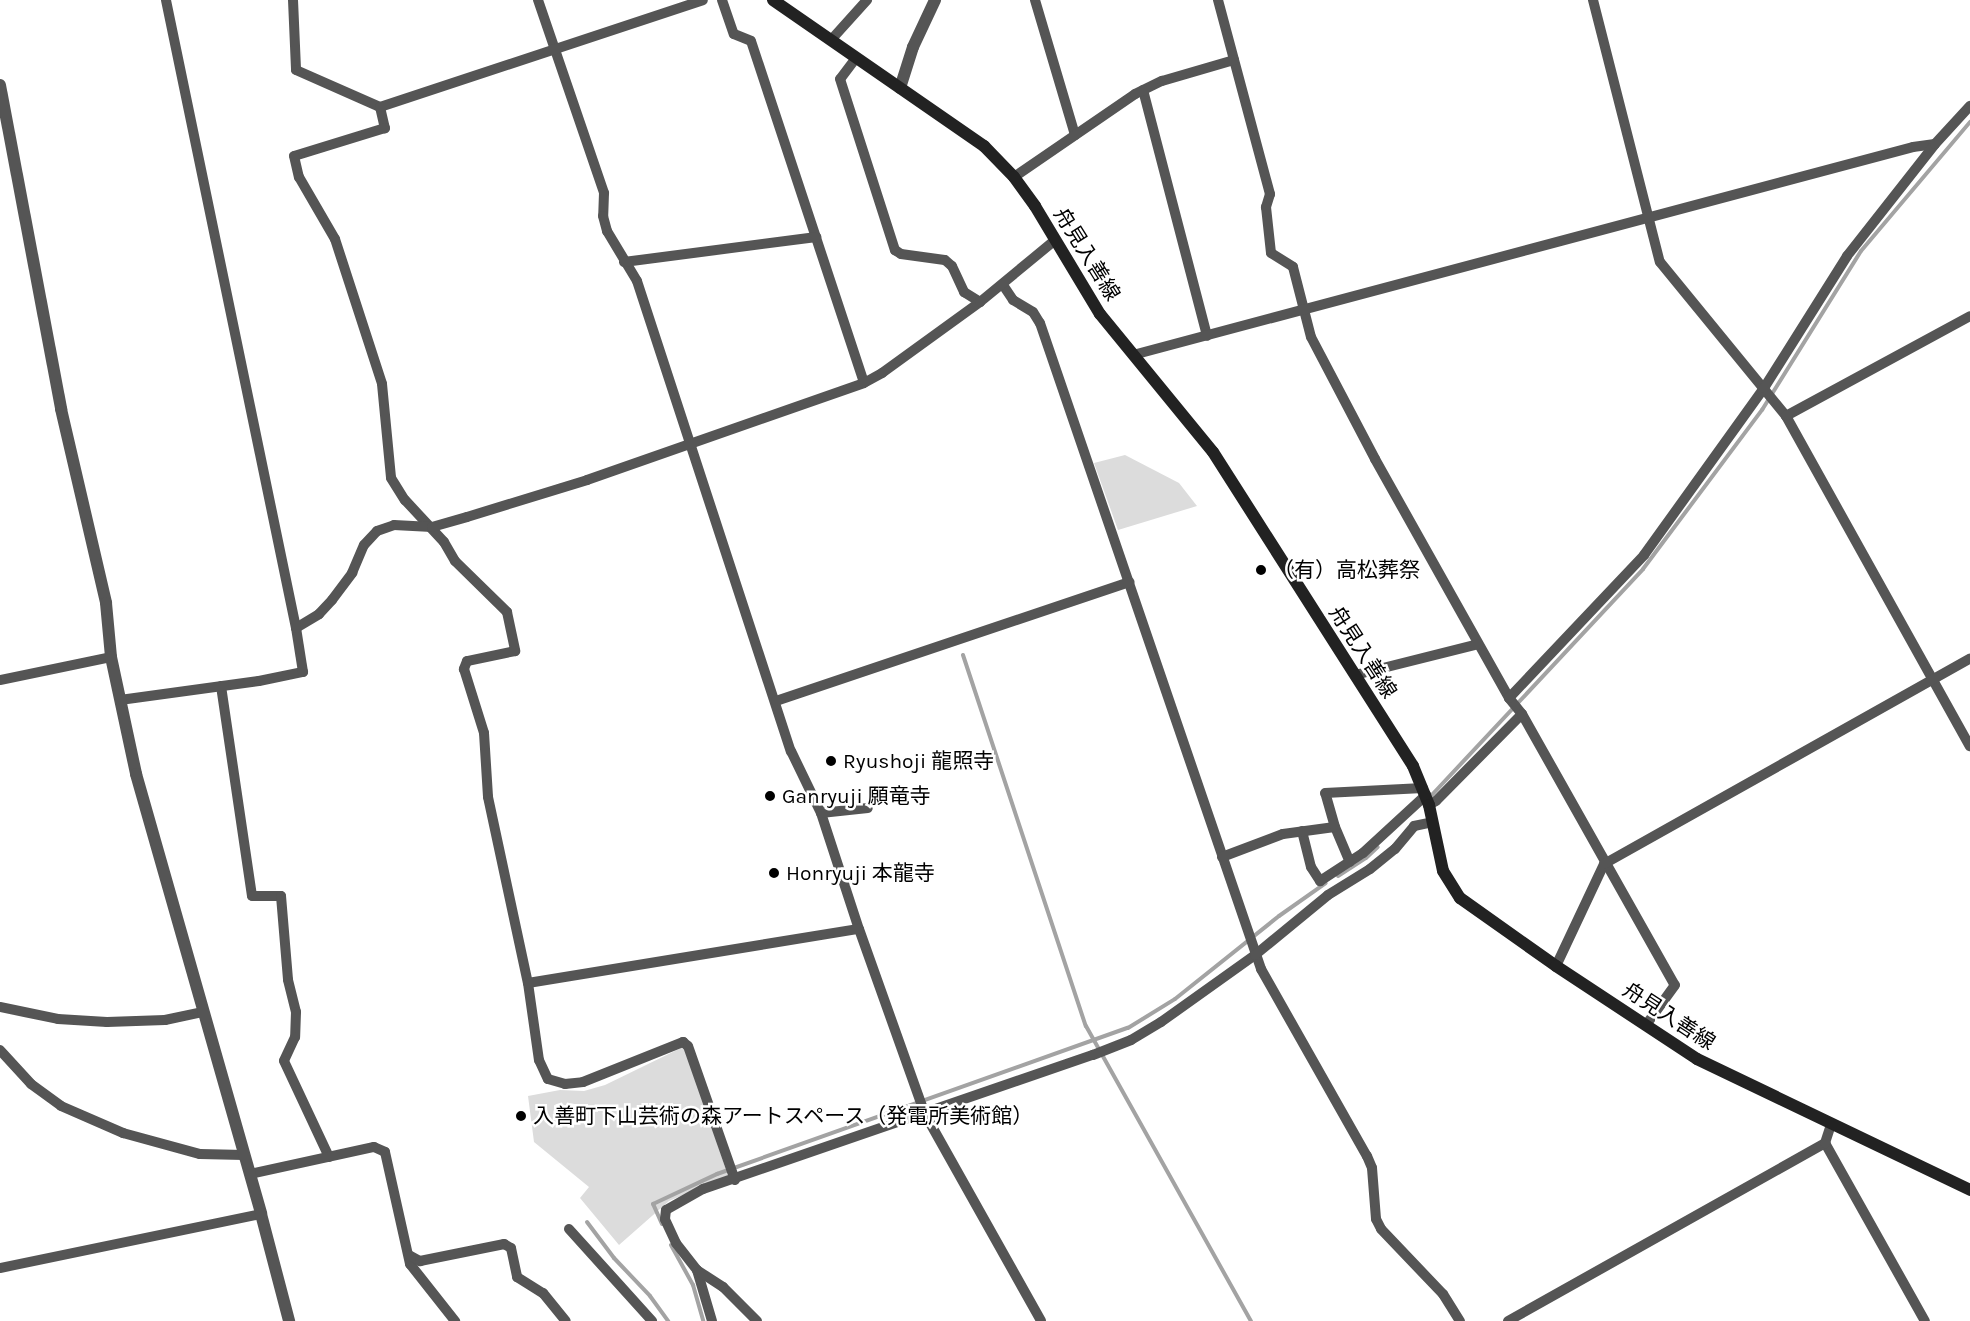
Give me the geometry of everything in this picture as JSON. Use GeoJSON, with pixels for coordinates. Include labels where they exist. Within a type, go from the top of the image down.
{"type":"FeatureCollection","features":[{"type":"Feature","properties":{"kind":"main road","name":"舟見入善線"},"geometry":{"type":"LineString","coordinates":[[773,0],[984,146],[1014,177],[1100,314],[1213,452],[1413,766],[1426,796],[1443,871],[1460,898],[1556,966],[1698,1059],[1970,1190]]}},
{"type":"Feature","properties":{"kind":"street"},"geometry":{"type":"LineString","coordinates":[[120,700],[303,672],[296,628],[166,0]]}},
{"type":"Feature","properties":{"kind":"street"},"geometry":{"type":"LineString","coordinates":[[293,0],[296,70],[380,107],[703,0]]}},
{"type":"Feature","properties":{"kind":"street"},"geometry":{"type":"LineString","coordinates":[[538,0],[604,193],[603,216],[607,231],[637,281],[791,751],[821,813],[859,929],[925,1114],[1041,1321]]}},
{"type":"Feature","properties":{"kind":"street"},"geometry":{"type":"LineString","coordinates":[[722,0],[734,34],[751,41],[864,383]]}},
{"type":"Feature","properties":{"kind":"street"},"geometry":{"type":"LineString","coordinates":[[831,40],[867,0]]}},
{"type":"Feature","properties":{"kind":"street"},"geometry":{"type":"LineString","coordinates":[[900,88],[913,47],[935,0]]}},
{"type":"Feature","properties":{"kind":"street"},"geometry":{"type":"LineString","coordinates":[[1035,0],[1075,135]]}},
{"type":"Feature","properties":{"kind":"street"},"geometry":{"type":"LineString","coordinates":[[1218,0],[1270,194],[1266,207],[1271,253],[1293,267],[1311,337],[1370,449],[1478,644],[1509,698],[1522,714],[1604,864],[1675,985],[1646,1025]]}},
{"type":"Feature","properties":{"kind":"street"},"geometry":{"type":"LineString","coordinates":[[1593,0],[1660,262],[1670,278],[1786,416],[1970,746]]}},
{"type":"Feature","properties":{"kind":"street"},"geometry":{"type":"LineString","coordinates":[[856,58],[840,79],[895,249],[901,254],[945,260],[952,266],[964,292],[980,302]]}},
{"type":"Feature","properties":{"kind":"street"},"geometry":{"type":"LineString","coordinates":[[1014,177],[1143,90],[1233,60]]}},
{"type":"Feature","properties":{"kind":"street"},"geometry":{"type":"LineString","coordinates":[[0,86],[60,401],[106,603],[111,657],[136,774],[250,1174],[289,1321]]}},
{"type":"Feature","properties":{"kind":"street"},"geometry":{"type":"LineString","coordinates":[[1143,90],[1207,336]]}},
{"type":"Feature","properties":{"kind":"street"},"geometry":{"type":"LineString","coordinates":[[1509,698],[1644,555],[1764,388],[1847,256],[1935,144],[1970,106]]}},
{"type":"Feature","properties":{"kind":"street"},"geometry":{"type":"LineString","coordinates":[[380,107],[385,128],[294,156],[299,177],[335,239],[382,384],[391,478],[405,500],[432,527],[455,561],[507,612],[515,651],[467,661],[464,669],[484,733],[488,797],[528,983],[539,1060],[548,1079],[565,1084],[582,1082],[674,1043],[683,1042],[688,1046],[735,1180]]}},
{"type":"Feature","properties":{"kind":"street"},"geometry":{"type":"LineString","coordinates":[[1133,355],[1303,312],[1913,147],[1935,144]]}},
{"type":"Feature","properties":{"kind":"street"},"geometry":{"type":"LineString","coordinates":[[624,262],[816,237]]}},
{"type":"Feature","properties":{"kind":"street"},"geometry":{"type":"LineString","coordinates":[[296,628],[319,614],[332,600],[352,573],[364,545],[377,531],[394,525],[432,527],[692,444],[864,383],[882,373],[1003,285],[1054,241]]}},
{"type":"Feature","properties":{"kind":"street"},"geometry":{"type":"LineString","coordinates":[[1003,285],[1013,300],[1033,312],[1040,323],[1255,955],[1367,1156],[1372,1168],[1376,1219],[1381,1229],[1443,1294],[1460,1321]]}},
{"type":"Feature","properties":{"kind":"street"},"geometry":{"type":"LineString","coordinates":[[1786,416],[1970,316]]}},
{"type":"Feature","properties":{"kind":"street"},"geometry":{"type":"LineString","coordinates":[[776,701],[1130,582]]}},
{"type":"Feature","properties":{"kind":"street"},"geometry":{"type":"LineString","coordinates":[[1355,675],[1478,644]]}},
{"type":"Feature","properties":{"kind":"street"},"geometry":{"type":"LineString","coordinates":[[0,680],[111,657]]}},
{"type":"Feature","properties":{"kind":"street"},"geometry":{"type":"LineString","coordinates":[[1556,966],[1604,864],[1970,659]]}},
{"type":"Feature","properties":{"kind":"street"},"geometry":{"type":"LineString","coordinates":[[221,686],[252,896],[281,896],[288,980],[296,1012],[295,1037],[284,1061],[329,1157]]}},
{"type":"Feature","properties":{"kind":"street"},"geometry":{"type":"LineString","coordinates":[[1350,862],[1335,827],[1325,793],[1426,796],[1436,801],[1522,714]]}},
{"type":"Feature","properties":{"kind":"street"},"geometry":{"type":"LineString","coordinates":[[1302,831],[1311,867],[1320,881],[1363,853],[1426,796]]}},
{"type":"Feature","properties":{"kind":"street"},"geometry":{"type":"LineString","coordinates":[[821,813],[868,808]]}},
{"type":"Feature","properties":{"kind":"street"},"geometry":{"type":"LineString","coordinates":[[758,1321],[723,1287],[697,1270],[676,1243],[665,1219],[666,1209],[703,1189],[925,1114],[1131,1040],[1161,1022],[1255,955],[1328,896],[1395,849],[1414,826],[1433,822]]}},
{"type":"Feature","properties":{"kind":"street"},"geometry":{"type":"LineString","coordinates":[[1222,857],[1283,834],[1335,827]]}},
{"type":"Feature","properties":{"kind":"street"},"geometry":{"type":"LineString","coordinates":[[528,983],[859,929]]}},
{"type":"Feature","properties":{"kind":"street"},"geometry":{"type":"LineString","coordinates":[[0,1007],[58,1019],[107,1022],[165,1020],[203,1012]]}},
{"type":"Feature","properties":{"kind":"street"},"geometry":{"type":"LineString","coordinates":[[0,1050],[31,1084],[61,1106],[123,1132],[200,1155],[244,1155]]}},
{"type":"Feature","properties":{"kind":"street"},"geometry":{"type":"LineString","coordinates":[[1508,1321],[1825,1143],[1831,1125]]}},
{"type":"Feature","properties":{"kind":"street"},"geometry":{"type":"LineString","coordinates":[[1825,1143],[1925,1321]]}},
{"type":"Feature","properties":{"kind":"street"},"geometry":{"type":"LineString","coordinates":[[250,1174],[374,1147],[385,1152],[410,1264],[455,1321]]}},
{"type":"Feature","properties":{"kind":"street"},"geometry":{"type":"LineString","coordinates":[[0,1268],[261,1214]]}},
{"type":"Feature","properties":{"kind":"street"},"geometry":{"type":"LineString","coordinates":[[569,1229],[652,1321]]}},
{"type":"Feature","properties":{"kind":"street"},"geometry":{"type":"LineString","coordinates":[[409,1255],[420,1261],[504,1244],[511,1248],[517,1277],[543,1293],[566,1321]]}},
{"type":"Feature","properties":{"kind":"street"},"geometry":{"type":"LineString","coordinates":[[697,1270],[712,1321]]}},
{"type":"Feature","properties":{"kind":"shaded area"},"geometry":{"type":"Polygon","coordinates":[[[1125,455],[1179,483],[1197,506],[1118,530],[1094,463],[1125,455]]]}},
{"type":"Feature","properties":{"kind":"shaded area"},"geometry":{"type":"Polygon","coordinates":[[[681,1048],[686,1049],[728,1176],[669,1201],[619,1245],[580,1198],[589,1187],[534,1142],[528,1096],[560,1090],[584,1091],[605,1085],[681,1048]]]}},
{"type":"Feature","properties":{"kind":"waterway"},"geometry":{"type":"LineString","coordinates":[[1429,798],[1643,569],[1762,410],[1861,251],[1970,122]]}},
{"type":"Feature","properties":{"kind":"waterway"},"geometry":{"type":"LineString","coordinates":[[963,655],[1086,1026],[1251,1321]]}},
{"type":"Feature","properties":{"kind":"waterway"},"geometry":{"type":"LineString","coordinates":[[1338,876],[1366,858],[1378,847]]}},
{"type":"Feature","properties":{"kind":"waterway"},"geometry":{"type":"LineString","coordinates":[[662,1224],[653,1204],[717,1174],[1128,1028],[1175,999],[1279,916],[1326,883]]}},
{"type":"Feature","properties":{"kind":"waterway"},"geometry":{"type":"LineString","coordinates":[[587,1222],[614,1258],[650,1296],[668,1321]]}},
{"type":"Feature","properties":{"kind":"waterway"},"geometry":{"type":"LineString","coordinates":[[671,1245],[693,1285],[703,1321]]}},
{"type":"Feature","properties":{"kind":"place","name":"（有）高松葬祭"},"geometry":{"type":"Point","coordinates":[1261,570]}},
{"type":"Feature","properties":{"kind":"place","name":"Ryushoji 龍照寺"},"geometry":{"type":"Point","coordinates":[831,761]}},
{"type":"Feature","properties":{"kind":"place","name":"Ganryuji 願竜寺"},"geometry":{"type":"Point","coordinates":[770,796]}},
{"type":"Feature","properties":{"kind":"place","name":"Honryuji 本龍寺"},"geometry":{"type":"Point","coordinates":[774,873]}},
{"type":"Feature","properties":{"kind":"place","name":"入善町下山芸術の森アートスペース（発電所美術館）"},"geometry":{"type":"Point","coordinates":[521,1116]}}]}
